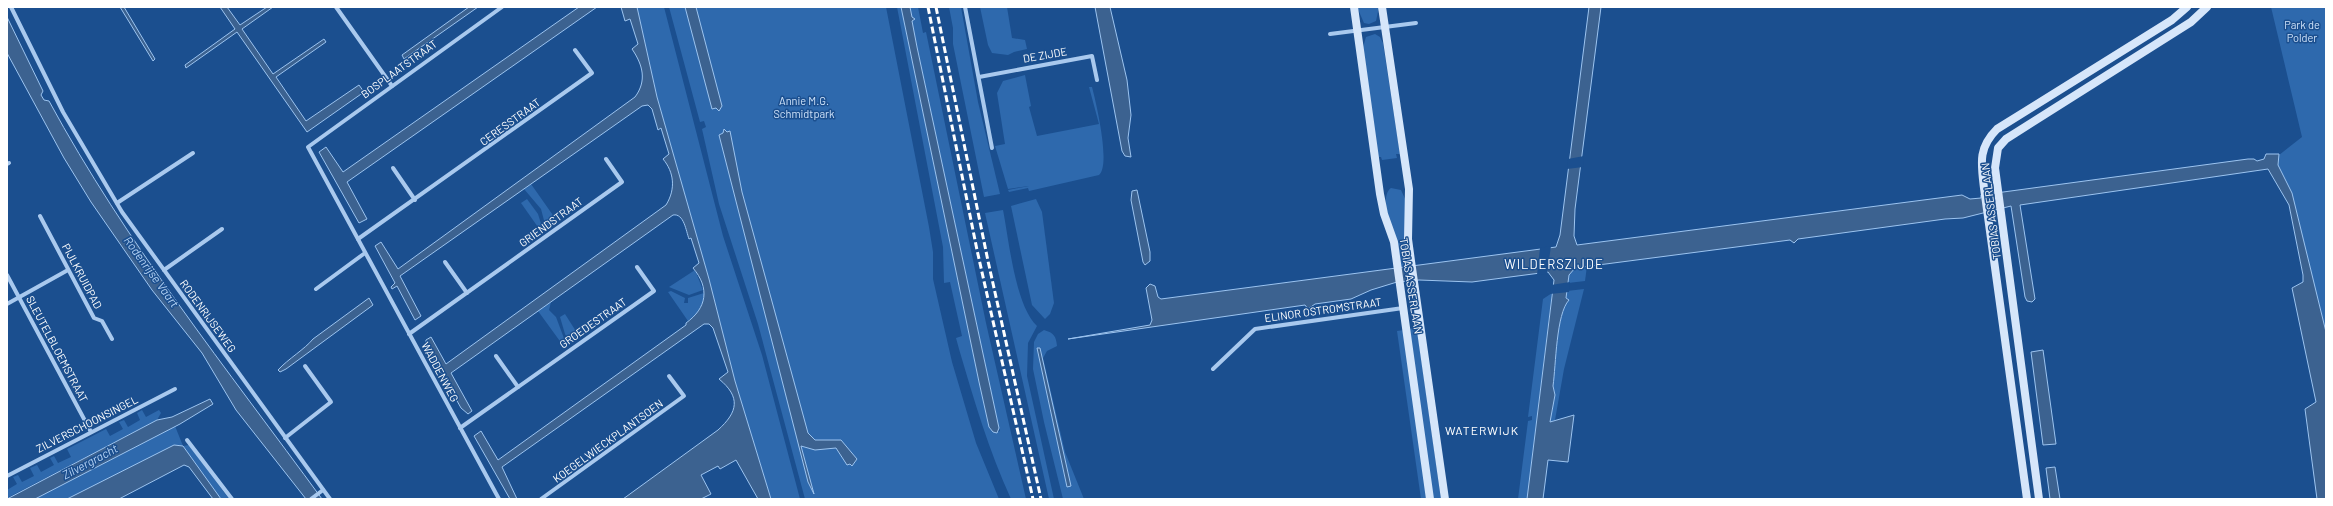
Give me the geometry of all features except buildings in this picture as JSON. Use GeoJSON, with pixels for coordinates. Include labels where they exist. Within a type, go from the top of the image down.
{"type":"FeatureCollection","features":[{"type":"Feature","properties":{"kind":"street","name":"RODENRIJSEWEG"},"geometry":{"type":"LineString","coordinates":[[11,7],[63,112],[117,203],[285,438],[321,492],[330,499]]}},
{"type":"Feature","properties":{"kind":"street"},"geometry":{"type":"LineString","coordinates":[[336,7],[392,86]]}},
{"type":"Feature","properties":{"kind":"street","name":"BOSPLAATSTRAAT"},"geometry":{"type":"LineString","coordinates":[[308,147],[502,7]]}},
{"type":"Feature","properties":{"kind":"street"},"geometry":{"type":"LineString","coordinates":[[965,7],[992,148]]}},
{"type":"Feature","properties":{"kind":"street","name":"TOBIAS ASSERLAAN"},"geometry":{"type":"LineString","coordinates":[[1354,7],[1380,194],[1384,214],[1394,242],[1430,499]]}},
{"type":"Feature","properties":{"kind":"street","name":"TOBIAS ASSERLAAN"},"geometry":{"type":"LineString","coordinates":[[1382,7],[1409,189],[1408,239],[1414,288],[1445,499]]}},
{"type":"Feature","properties":{"kind":"street","name":"TOBIAS ASSERLAAN"},"geometry":{"type":"LineString","coordinates":[[2027,499],[1984,188],[1982,153],[1987,140],[1997,129],[2172,20],[2187,7]]}},
{"type":"Feature","properties":{"kind":"street","name":"TOBIAS ASSERLAAN"},"geometry":{"type":"LineString","coordinates":[[2039,499],[1997,185],[1995,157],[1998,148],[2006,139],[2191,22],[2206,7]]}},
{"type":"Feature","properties":{"kind":"street"},"geometry":{"type":"LineString","coordinates":[[1330,34],[1416,23]]}},
{"type":"Feature","properties":{"kind":"street","name":"CERESSTRAAT"},"geometry":{"type":"LineString","coordinates":[[358,239],[592,73],[576,50]]}},
{"type":"Feature","properties":{"kind":"street","name":"DE ZIJDE"},"geometry":{"type":"LineString","coordinates":[[979,77],[1092,56],[1097,80]]}},
{"type":"Feature","properties":{"kind":"street","name":"WADDENWEG"},"geometry":{"type":"LineString","coordinates":[[308,147],[499,499]]}},
{"type":"Feature","properties":{"kind":"street"},"geometry":{"type":"LineString","coordinates":[[117,203],[193,153]]}},
{"type":"Feature","properties":{"kind":"street","name":"GRIENDSTRAAT"},"geometry":{"type":"LineString","coordinates":[[409,334],[622,182],[606,159]]}},
{"type":"Feature","properties":{"kind":"street"},"geometry":{"type":"LineString","coordinates":[[393,168],[415,200]]}},
{"type":"Feature","properties":{"kind":"street","name":"PIJLKRUIDPAD"},"geometry":{"type":"LineString","coordinates":[[40,216],[94,318],[102,321],[112,339]]}},
{"type":"Feature","properties":{"kind":"street"},"geometry":{"type":"LineString","coordinates":[[164,270],[222,229]]}},
{"type":"Feature","properties":{"kind":"street"},"geometry":{"type":"LineString","coordinates":[[316,289],[365,253]]}},
{"type":"Feature","properties":{"kind":"street"},"geometry":{"type":"LineString","coordinates":[[445,262],[467,293]]}},
{"type":"Feature","properties":{"kind":"street","name":"GROEDESTRAAT"},"geometry":{"type":"LineString","coordinates":[[460,428],[654,291],[637,267]]}},
{"type":"Feature","properties":{"kind":"street"},"geometry":{"type":"LineString","coordinates":[[7,304],[68,270]]}},
{"type":"Feature","properties":{"kind":"street","name":"SLEUTELBLOEMSTRAAT"},"geometry":{"type":"LineString","coordinates":[[7,275],[91,432]]}},
{"type":"Feature","properties":{"kind":"street","name":"ELINOR OSTROMSTRAAT"},"geometry":{"type":"LineString","coordinates":[[1213,368],[1255,329],[1403,308]]}},
{"type":"Feature","properties":{"kind":"street"},"geometry":{"type":"LineString","coordinates":[[496,356],[518,387]]}},
{"type":"Feature","properties":{"kind":"street"},"geometry":{"type":"LineString","coordinates":[[285,438],[331,402],[305,366]]}},
{"type":"Feature","properties":{"kind":"street","name":"KOEGELWIECKPLANTSOEN"},"geometry":{"type":"LineString","coordinates":[[541,499],[684,396],[669,376]]}},
{"type":"Feature","properties":{"kind":"street","name":"ZILVERSCHOONSINGEL"},"geometry":{"type":"LineString","coordinates":[[7,476],[175,389]]}},
{"type":"Feature","properties":{"kind":"street"},"geometry":{"type":"LineString","coordinates":[[187,440],[232,499]]}},
{"type":"Feature","properties":{"kind":"street"},"geometry":{"type":"LineString","coordinates":[[311,499],[321,492]]}},
{"type":"Feature","properties":{"kind":"green space"},"geometry":{"type":"Polygon","coordinates":[[[637,7],[664,7],[723,236],[762,355],[800,499],[771,499],[735,381],[709,279],[657,97],[637,7]]]}},
{"type":"Feature","properties":{"kind":"green space","name":"Annie M.G. Schmidtpark"},"geometry":{"type":"Polygon","coordinates":[[[669,7],[886,7],[929,227],[933,252],[933,279],[952,362],[976,443],[999,499],[805,499],[758,324],[719,204],[702,129],[706,127],[704,121],[700,122],[669,7]]]}},
{"type":"Feature","properties":{"kind":"green space"},"geometry":{"type":"Polygon","coordinates":[[[897,7],[901,7],[989,427],[995,433],[1000,431],[917,47],[912,21],[915,19],[912,18],[910,7],[918,7],[923,33],[926,32],[986,323],[1026,499],[1011,499],[1003,481],[982,425],[956,338],[962,336],[950,282],[944,283],[943,247],[897,7]]]}},
{"type":"Feature","properties":{"kind":"green space"},"geometry":{"type":"Polygon","coordinates":[[[949,7],[961,7],[978,102],[1000,194],[984,197],[953,44],[953,28],[949,7]]]}},
{"type":"Feature","properties":{"kind":"green space"},"geometry":{"type":"Polygon","coordinates":[[[980,7],[1007,7],[1012,38],[1025,40],[1027,49],[1008,55],[992,53],[988,45],[980,7]]]}},
{"type":"Feature","properties":{"kind":"green space"},"geometry":{"type":"Polygon","coordinates":[[[1357,7],[1379,7],[1376,21],[1369,24],[1364,23],[1357,7]]]}},
{"type":"Feature","properties":{"kind":"green space","name":"Park de Polder"},"geometry":{"type":"Polygon","coordinates":[[[2271,7],[2326,7],[2326,394],[2310,284],[2289,193],[2274,159],[2302,137],[2271,7]]]}},
{"type":"Feature","properties":{"kind":"green space"},"geometry":{"type":"Polygon","coordinates":[[[1375,34],[1380,37],[1383,43],[1400,154],[1396,154],[1397,158],[1382,160],[1381,157],[1378,157],[1363,47],[1366,37],[1375,34]]]}},
{"type":"Feature","properties":{"kind":"green space"},"geometry":{"type":"Polygon","coordinates":[[[1025,75],[1031,106],[1029,107],[1037,136],[1099,124],[1089,87],[1092,87],[1102,133],[1104,159],[1099,175],[1029,191],[1028,188],[1009,192],[1008,190],[1029,186],[1008,189],[995,146],[1005,144],[997,93],[1003,81],[1025,75]]]}},
{"type":"Feature","properties":{"kind":"green space"},"geometry":{"type":"Polygon","coordinates":[[[531,184],[557,221],[546,228],[541,209],[524,189],[531,184]]]}},
{"type":"Feature","properties":{"kind":"green space"},"geometry":{"type":"Polygon","coordinates":[[[1391,188],[1401,190],[1406,201],[1409,267],[1401,268],[1389,226],[1386,203],[1387,194],[1391,188]]]}},
{"type":"Feature","properties":{"kind":"green space"},"geometry":{"type":"Polygon","coordinates":[[[527,199],[538,214],[543,230],[540,230],[521,203],[527,199]]]}},
{"type":"Feature","properties":{"kind":"green space"},"geometry":{"type":"Polygon","coordinates":[[[1036,199],[1042,212],[1054,303],[1050,314],[1045,319],[1032,305],[1011,206],[1036,199]]]}},
{"type":"Feature","properties":{"kind":"green space"},"geometry":{"type":"Polygon","coordinates":[[[1003,210],[1018,288],[1029,316],[1037,326],[1028,343],[1027,376],[1054,499],[1049,499],[985,213],[1003,210]]]}},
{"type":"Feature","properties":{"kind":"green space"},"geometry":{"type":"Polygon","coordinates":[[[1587,266],[1585,281],[1568,283],[1569,275],[1573,269],[1587,266]]]}},
{"type":"Feature","properties":{"kind":"green space"},"geometry":{"type":"Polygon","coordinates":[[[695,270],[703,290],[689,295],[669,287],[695,270]]]}},
{"type":"Feature","properties":{"kind":"green space"},"geometry":{"type":"Polygon","coordinates":[[[1584,289],[1564,369],[1555,420],[1550,422],[1555,395],[1553,386],[1557,341],[1561,317],[1569,300],[1566,298],[1567,291],[1584,289]]]}},
{"type":"Feature","properties":{"kind":"green space"},"geometry":{"type":"Polygon","coordinates":[[[671,291],[685,298],[684,303],[688,303],[688,298],[704,293],[703,302],[695,316],[688,321],[668,292],[671,291]]]}},
{"type":"Feature","properties":{"kind":"green space"},"geometry":{"type":"Polygon","coordinates":[[[1552,293],[1527,499],[1518,499],[1528,421],[1532,420],[1532,416],[1528,417],[1543,299],[1552,293]]]}},
{"type":"Feature","properties":{"kind":"green space"},"geometry":{"type":"Polygon","coordinates":[[[551,302],[549,310],[556,317],[565,341],[562,344],[538,311],[551,302]]]}},
{"type":"Feature","properties":{"kind":"green space"},"geometry":{"type":"Polygon","coordinates":[[[565,314],[579,336],[570,343],[565,334],[560,317],[565,314]]]}},
{"type":"Feature","properties":{"kind":"green space"},"geometry":{"type":"Polygon","coordinates":[[[1417,328],[1441,499],[1433,499],[1409,329],[1417,328]]]}},
{"type":"Feature","properties":{"kind":"green space"},"geometry":{"type":"Polygon","coordinates":[[[1044,330],[1050,332],[1054,335],[1056,340],[1057,346],[1047,351],[1043,358],[1065,452],[1084,499],[1063,499],[1033,369],[1034,342],[1038,334],[1044,330]],[[1037,348],[1067,487],[1070,486],[1040,348],[1037,348]]]}},
{"type":"Feature","properties":{"kind":"green space"},"geometry":{"type":"Polygon","coordinates":[[[1404,330],[1428,499],[1421,499],[1397,331],[1404,330]]]}},
{"type":"Feature","properties":{"kind":"green space"},"geometry":{"type":"Polygon","coordinates":[[[142,410],[146,417],[159,410],[161,413],[157,420],[7,498],[7,490],[17,484],[13,477],[18,475],[22,482],[34,476],[30,468],[37,465],[41,472],[54,465],[50,458],[54,456],[58,463],[71,457],[67,449],[106,429],[110,436],[123,429],[119,422],[124,420],[128,427],[140,420],[137,413],[142,410]]]}},
{"type":"Feature","properties":{"kind":"green space"},"geometry":{"type":"Polygon","coordinates":[[[175,426],[183,446],[175,445],[67,499],[35,499],[175,426]]]}},
{"type":"Feature","properties":{"kind":"green space"},"geometry":{"type":"Polygon","coordinates":[[[189,445],[229,499],[221,499],[183,446],[189,445]]]}},
{"type":"Feature","properties":{"kind":"water"},"geometry":{"type":"Polygon","coordinates":[[[120,7],[124,7],[155,59],[153,61],[120,7]]]}},
{"type":"Feature","properties":{"kind":"water"},"geometry":{"type":"Polygon","coordinates":[[[220,7],[227,7],[240,25],[267,7],[273,7],[242,29],[273,74],[324,39],[326,42],[276,77],[306,121],[359,85],[364,92],[307,132],[237,32],[186,68],[185,65],[235,29],[220,7]]]}},
{"type":"Feature","properties":{"kind":"water"},"geometry":{"type":"Polygon","coordinates":[[[469,7],[478,7],[404,59],[402,55],[469,7]]]}},
{"type":"Feature","properties":{"kind":"water"},"geometry":{"type":"Polygon","coordinates":[[[579,7],[597,7],[347,182],[367,219],[359,223],[319,152],[326,147],[343,172],[579,7]]]}},
{"type":"Feature","properties":{"kind":"water"},"geometry":{"type":"Polygon","coordinates":[[[621,7],[637,7],[657,97],[709,279],[735,381],[771,499],[758,499],[736,460],[720,469],[718,466],[701,475],[711,494],[701,499],[623,499],[718,430],[730,417],[733,411],[734,398],[731,392],[719,379],[728,372],[713,328],[709,324],[704,324],[502,467],[517,499],[510,499],[474,436],[481,431],[498,460],[686,325],[686,323],[693,317],[702,304],[704,290],[698,275],[693,268],[699,263],[691,238],[689,239],[684,223],[677,215],[673,215],[451,373],[472,411],[468,414],[461,408],[426,345],[426,340],[431,337],[446,364],[666,205],[671,193],[672,181],[670,169],[663,159],[669,154],[661,128],[658,130],[652,109],[648,105],[642,106],[400,276],[421,316],[415,320],[397,286],[392,289],[391,287],[395,283],[375,246],[381,242],[398,269],[635,97],[639,91],[642,79],[639,61],[632,49],[638,44],[630,19],[625,21],[621,7]]]}},
{"type":"Feature","properties":{"kind":"water"},"geometry":{"type":"Polygon","coordinates":[[[685,7],[696,7],[722,106],[719,111],[716,108],[712,109],[685,7]]]}},
{"type":"Feature","properties":{"kind":"water"},"geometry":{"type":"Polygon","coordinates":[[[901,7],[910,7],[912,17],[915,19],[912,21],[917,47],[999,428],[997,433],[993,432],[989,427],[901,7]]]}},
{"type":"Feature","properties":{"kind":"water"},"geometry":{"type":"Polygon","coordinates":[[[1095,7],[1110,7],[1127,80],[1131,115],[1128,138],[1131,157],[1125,156],[1122,151],[1095,7]]]}},
{"type":"Feature","properties":{"kind":"water"},"geometry":{"type":"Polygon","coordinates":[[[1589,7],[1601,7],[1575,209],[1574,236],[1577,245],[1962,195],[1970,199],[1981,198],[1981,195],[2248,159],[2254,159],[2257,161],[2264,159],[2266,154],[2279,154],[2278,165],[2292,193],[2326,332],[2326,499],[2317,499],[2305,409],[2316,402],[2292,288],[2303,282],[2303,275],[2289,205],[2268,169],[2020,205],[2035,299],[2032,302],[2027,301],[2025,297],[2011,206],[1963,218],[1945,219],[1798,239],[1794,243],[1790,240],[1575,268],[1569,275],[1566,298],[1569,300],[1561,316],[1557,340],[1553,386],[1555,395],[1550,422],[1574,415],[1568,462],[1548,460],[1543,499],[1527,499],[1554,280],[1548,272],[1472,282],[1419,280],[1397,282],[1371,290],[1351,299],[1315,304],[1308,309],[1305,305],[1068,339],[1150,325],[1152,320],[1146,288],[1150,284],[1155,286],[1158,297],[1161,299],[1556,247],[1560,235],[1589,7]]]}},
{"type":"Feature","properties":{"kind":"water","name":"Rodenrijse Vaart"},"geometry":{"type":"Polygon","coordinates":[[[7,17],[43,91],[41,95],[44,100],[49,101],[79,154],[111,205],[144,255],[214,353],[322,499],[306,499],[236,410],[202,353],[152,290],[91,202],[64,158],[7,53],[7,17]]]}},
{"type":"Feature","properties":{"kind":"water"},"geometry":{"type":"Polygon","coordinates":[[[724,129],[727,132],[730,131],[742,192],[808,433],[815,440],[841,440],[857,459],[852,466],[850,464],[847,465],[836,448],[815,450],[801,446],[814,494],[808,482],[719,135],[723,133],[724,129]]]}},
{"type":"Feature","properties":{"kind":"water"},"geometry":{"type":"Polygon","coordinates":[[[1137,190],[1150,252],[1150,261],[1145,265],[1143,262],[1131,200],[1132,191],[1137,190]]]}},
{"type":"Feature","properties":{"kind":"water"},"geometry":{"type":"Polygon","coordinates":[[[369,298],[373,305],[286,369],[280,372],[278,370],[306,347],[313,339],[369,298]]]}},
{"type":"Feature","properties":{"kind":"water"},"geometry":{"type":"Polygon","coordinates":[[[1037,348],[1040,348],[1071,486],[1067,487],[1037,348]]]}},
{"type":"Feature","properties":{"kind":"water"},"geometry":{"type":"Polygon","coordinates":[[[2043,350],[2056,444],[2043,445],[2031,352],[2043,350]]]}},
{"type":"Feature","properties":{"kind":"water","name":"Zilvergracht"},"geometry":{"type":"Polygon","coordinates":[[[210,399],[213,404],[180,424],[35,499],[7,499],[157,420],[172,417],[210,399]]]}},
{"type":"Feature","properties":{"kind":"water"},"geometry":{"type":"Polygon","coordinates":[[[174,445],[183,446],[221,499],[213,499],[189,467],[184,465],[119,499],[67,499],[174,445]]]}},
{"type":"Feature","properties":{"kind":"water"},"geometry":{"type":"Polygon","coordinates":[[[2055,467],[2060,499],[2050,499],[2046,468],[2055,467]]]}},
{"type":"Feature","properties":{"kind":"pier"},"geometry":{"type":"Polygon","coordinates":[[[1584,156],[1583,167],[1567,169],[1568,159],[1584,156]]]}},
{"type":"Feature","properties":{"kind":"pier"},"geometry":{"type":"Polygon","coordinates":[[[1551,246],[1547,274],[1537,275],[1540,248],[1551,246]]]}},
{"type":"Feature","properties":{"kind":"pier"},"geometry":{"type":"Polygon","coordinates":[[[1570,282],[1569,292],[1550,294],[1551,285],[1570,282]]]}},
{"type":"Feature","properties":{"kind":"railway"},"geometry":{"type":"LineString","coordinates":[[928,7],[977,250],[1033,499]]}},
{"type":"Feature","properties":{"kind":"railway"},"geometry":{"type":"LineString","coordinates":[[936,7],[988,261],[1041,499]]}},
{"type":"Feature","properties":{"kind":"district","name":"WILDERSZIJDE"},"geometry":{"type":"Point","coordinates":[1554,264]}},
{"type":"Feature","properties":{"kind":"district","name":"WATERWIJK"},"geometry":{"type":"Point","coordinates":[1482,431]}}]}
